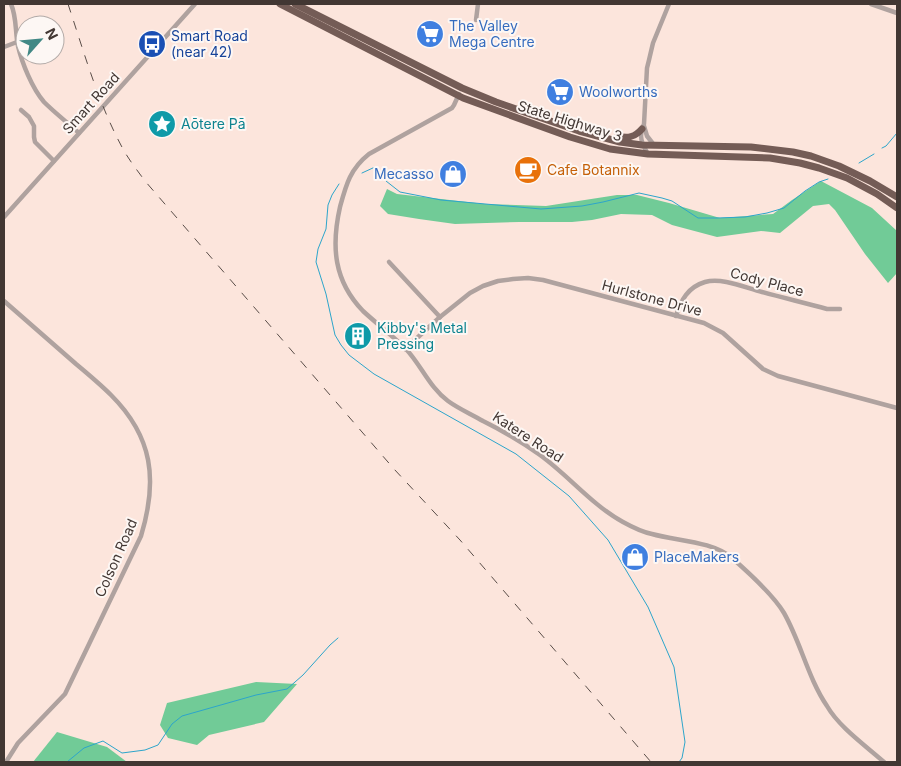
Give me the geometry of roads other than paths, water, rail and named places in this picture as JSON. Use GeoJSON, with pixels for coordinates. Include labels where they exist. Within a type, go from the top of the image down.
{"type":"FeatureCollection","features":[{"type":"Feature","properties":{"kind":"highway","name":"State Highway 3"},"geometry":{"type":"LineString","coordinates":[[280,4],[459,96],[585,142],[621,151],[648,154],[770,158],[800,163],[847,178],[897,208]]}},
{"type":"Feature","properties":{"kind":"highway","name":"State Highway 3"},"geometry":{"type":"LineString","coordinates":[[295,4],[462,88],[586,133],[620,142],[642,145],[751,147],[793,152],[839,166],[870,181],[897,198]]}},
{"type":"Feature","properties":{"kind":"highway"},"geometry":{"type":"LineString","coordinates":[[361,46],[365,39]]}},
{"type":"Feature","properties":{"kind":"highway"},"geometry":{"type":"LineString","coordinates":[[586,133],[601,133],[628,138],[635,135],[643,127]]}},
{"type":"Feature","properties":{"kind":"street","name":"Smart Road"},"geometry":{"type":"LineString","coordinates":[[4,217],[195,4]]}},
{"type":"Feature","properties":{"kind":"street"},"geometry":{"type":"LineString","coordinates":[[476,20],[478,4]]}},
{"type":"Feature","properties":{"kind":"street"},"geometry":{"type":"LineString","coordinates":[[648,154],[641,141],[646,78],[653,43],[669,4]]}},
{"type":"Feature","properties":{"kind":"street"},"geometry":{"type":"LineString","coordinates":[[871,4],[897,13]]}},
{"type":"Feature","properties":{"kind":"street"},"geometry":{"type":"LineString","coordinates":[[25,65],[40,97],[79,133]]}},
{"type":"Feature","properties":{"kind":"street","name":"Katere Road"},"geometry":{"type":"LineString","coordinates":[[462,88],[452,108],[377,149],[360,161],[350,176],[338,216],[335,249],[338,270],[354,300],[406,349],[443,397],[503,431],[540,455],[611,514],[636,529],[650,534],[717,548],[730,556],[769,594],[783,612],[817,688],[832,714],[884,762]]}},
{"type":"Feature","properties":{"kind":"street"},"geometry":{"type":"LineString","coordinates":[[20,110],[29,117],[34,126],[35,142],[54,161]]}},
{"type":"Feature","properties":{"kind":"street"},"geometry":{"type":"LineString","coordinates":[[643,127],[654,146]]}},
{"type":"Feature","properties":{"kind":"street"},"geometry":{"type":"LineString","coordinates":[[389,262],[440,317]]}},
{"type":"Feature","properties":{"kind":"street","name":"Hurlstone Drive"},"geometry":{"type":"LineString","coordinates":[[406,349],[440,317],[470,293],[483,286],[505,280],[528,278],[558,284],[704,323],[723,333],[763,369],[771,373],[897,408]]}},
{"type":"Feature","properties":{"kind":"street","name":"Cody Place"},"geometry":{"type":"LineString","coordinates":[[676,316],[680,304],[690,290],[704,282],[712,281],[731,284],[826,309],[840,309]]}},
{"type":"Feature","properties":{"kind":"street","name":"Colson Road"},"geometry":{"type":"LineString","coordinates":[[4,302],[102,387],[120,406],[135,425],[144,444],[150,468],[151,482],[148,508],[141,536],[65,694],[18,743],[6,762]]}},
{"type":"Feature","properties":{"kind":"waterway"},"geometry":{"type":"LineString","coordinates":[[882,148],[897,133]]}},
{"type":"Feature","properties":{"kind":"waterway"},"geometry":{"type":"LineString","coordinates":[[859,163],[874,154]]}},
{"type":"Feature","properties":{"kind":"waterway"},"geometry":{"type":"LineString","coordinates":[[362,173],[375,167],[386,181],[400,192],[441,200],[541,209],[582,206],[639,193],[672,201],[698,218],[745,217],[784,208],[805,191],[819,182],[828,179]]}},
{"type":"Feature","properties":{"kind":"waterway"},"geometry":{"type":"LineString","coordinates":[[339,184],[328,205],[326,229],[318,249],[316,262],[326,294],[335,335],[349,355],[374,374],[516,454],[569,496],[608,540],[648,607],[674,667],[685,742],[682,758],[679,762]]}},
{"type":"Feature","properties":{"kind":"waterway"},"geometry":{"type":"LineString","coordinates":[[67,762],[84,748],[103,741],[122,753],[145,750],[158,745],[172,724],[182,716],[256,695],[287,689],[338,638]]}},
{"type":"Feature","properties":{"kind":"railway"},"geometry":{"type":"LineString","coordinates":[[68,4],[106,114],[125,153],[145,181],[394,469],[460,540],[651,762]]}},
{"type":"Feature","properties":{"kind":"place","name":"The Valley Mega Centre"},"geometry":{"type":"Point","coordinates":[430,34]}},
{"type":"Feature","properties":{"kind":"place","name":"Smart Road (near 42)"},"geometry":{"type":"Point","coordinates":[152,44]}},
{"type":"Feature","properties":{"kind":"place","name":"Woolworths"},"geometry":{"type":"Point","coordinates":[560,92]}},
{"type":"Feature","properties":{"kind":"place","name":"Aōtere Pā"},"geometry":{"type":"Point","coordinates":[162,124]}},
{"type":"Feature","properties":{"kind":"place","name":"Cafe Botannix"},"geometry":{"type":"Point","coordinates":[528,170]}},
{"type":"Feature","properties":{"kind":"place","name":"Mecasso"},"geometry":{"type":"Point","coordinates":[453,174]}},
{"type":"Feature","properties":{"kind":"place","name":"Kibby's Metal Pressing"},"geometry":{"type":"Point","coordinates":[358,336]}},
{"type":"Feature","properties":{"kind":"place","name":"PlaceMakers"},"geometry":{"type":"Point","coordinates":[635,557]}}]}
